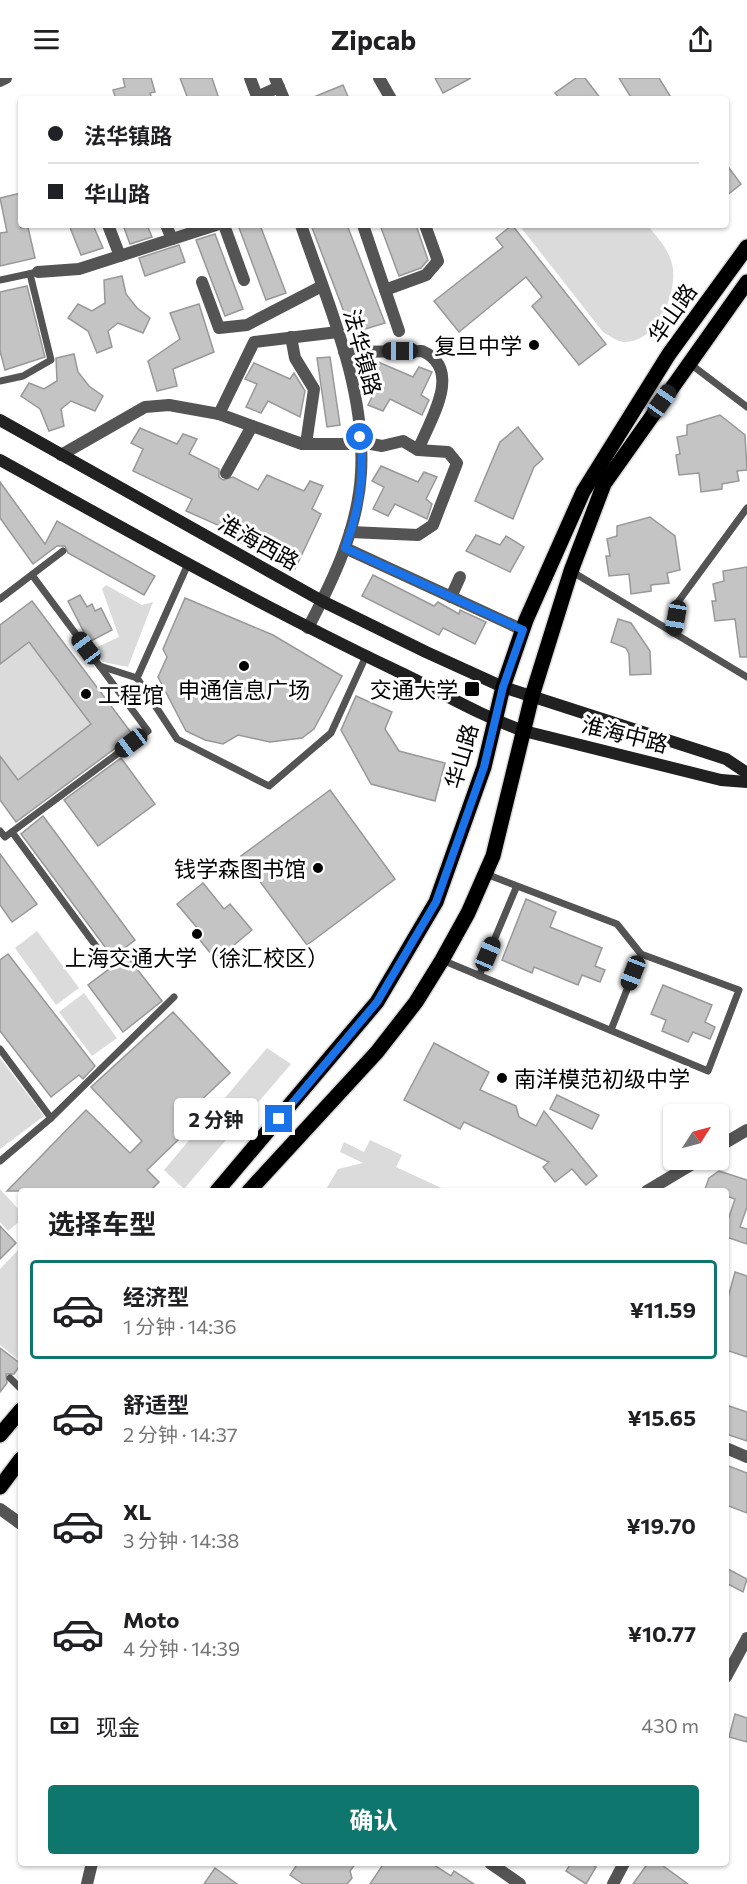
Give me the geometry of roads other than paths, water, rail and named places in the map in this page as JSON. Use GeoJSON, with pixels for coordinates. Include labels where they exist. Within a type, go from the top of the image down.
{"type":"FeatureCollection","features":[{"type":"Feature","properties":{"kind":"main road","name":"华山路"},"geometry":{"type":"LineString","coordinates":[[220,1188],[377,1002],[436,902],[484,767],[503,687],[523,630],[583,492],[669,354],[747,247]]}},
{"type":"Feature","properties":{"kind":"main road","name":"华山路"},"geometry":{"type":"LineString","coordinates":[[252,1188],[377,1052],[416,1002],[442,960],[493,856],[532,696],[571,571],[604,484],[747,282]]}},
{"type":"Feature","properties":{"kind":"main road","name":"淮海西路"},"geometry":{"type":"LineString","coordinates":[[0,420],[322,601],[503,687]]}},
{"type":"Feature","properties":{"kind":"main road"},"geometry":{"type":"LineString","coordinates":[[0,460],[308,628],[454,698],[495,721]]}},
{"type":"Feature","properties":{"kind":"main road","name":"淮海中路"},"geometry":{"type":"LineString","coordinates":[[503,687],[726,759],[747,773]]}},
{"type":"Feature","properties":{"kind":"main road","name":"淮海中路"},"geometry":{"type":"LineString","coordinates":[[495,721],[524,731],[721,780],[747,782]]}},
{"type":"Feature","properties":{"kind":"main road"},"geometry":{"type":"LineString","coordinates":[[0,1435],[18,1414]]}},
{"type":"Feature","properties":{"kind":"main road"},"geometry":{"type":"LineString","coordinates":[[0,1487],[18,1463]]}},
{"type":"Feature","properties":{"kind":"street"},"geometry":{"type":"LineString","coordinates":[[0,81],[6,78]]}},
{"type":"Feature","properties":{"kind":"street"},"geometry":{"type":"LineString","coordinates":[[250,78],[256,96]]}},
{"type":"Feature","properties":{"kind":"street"},"geometry":{"type":"LineString","coordinates":[[379,78],[389,96]]}},
{"type":"Feature","properties":{"kind":"street"},"geometry":{"type":"LineString","coordinates":[[261,96],[279,88]]}},
{"type":"Feature","properties":{"kind":"street"},"geometry":{"type":"LineString","coordinates":[[109,228],[120,256]]}},
{"type":"Feature","properties":{"kind":"street"},"geometry":{"type":"LineString","coordinates":[[167,228],[172,239]]}},
{"type":"Feature","properties":{"kind":"street"},"geometry":{"type":"LineString","coordinates":[[34,273],[79,269],[207,228]]}},
{"type":"Feature","properties":{"kind":"street"},"geometry":{"type":"LineString","coordinates":[[225,228],[244,280]]}},
{"type":"Feature","properties":{"kind":"street","name":"法华镇路"},"geometry":{"type":"LineString","coordinates":[[302,228],[338,332],[355,397],[361,443],[362,474],[345,548],[308,628]]}},
{"type":"Feature","properties":{"kind":"street"},"geometry":{"type":"LineString","coordinates":[[364,228],[399,331]]}},
{"type":"Feature","properties":{"kind":"street"},"geometry":{"type":"LineString","coordinates":[[385,290],[426,275],[438,261],[426,228]]}},
{"type":"Feature","properties":{"kind":"street"},"geometry":{"type":"LineString","coordinates":[[202,282],[219,328],[247,325],[322,286]]}},
{"type":"Feature","properties":{"kind":"street"},"geometry":{"type":"LineString","coordinates":[[219,414],[254,342],[338,332]]}},
{"type":"Feature","properties":{"kind":"street"},"geometry":{"type":"LineString","coordinates":[[291,338],[295,358],[314,389],[306,444]]}},
{"type":"Feature","properties":{"kind":"street"},"geometry":{"type":"LineString","coordinates":[[344,352],[422,351],[433,355],[444,371],[444,383],[418,450]]}},
{"type":"Feature","properties":{"kind":"street"},"geometry":{"type":"LineString","coordinates":[[61,455],[145,407],[169,405],[219,414],[306,444],[361,443],[382,446],[404,441],[418,450],[448,452],[457,463],[433,525],[418,535],[350,532]]}},
{"type":"Feature","properties":{"kind":"street"},"geometry":{"type":"LineString","coordinates":[[226,474],[252,426]]}},
{"type":"Feature","properties":{"kind":"street"},"geometry":{"type":"LineString","coordinates":[[345,548],[523,630]]}},
{"type":"Feature","properties":{"kind":"street"},"geometry":{"type":"LineString","coordinates":[[452,597],[460,577]]}},
{"type":"Feature","properties":{"kind":"street"},"geometry":{"type":"LineString","coordinates":[[729,1141],[747,1130]]}},
{"type":"Feature","properties":{"kind":"street"},"geometry":{"type":"LineString","coordinates":[[653,1188],[683,1170]]}},
{"type":"Feature","properties":{"kind":"street"},"geometry":{"type":"LineString","coordinates":[[729,1450],[747,1457]]}},
{"type":"Feature","properties":{"kind":"street"},"geometry":{"type":"LineString","coordinates":[[0,1509],[18,1522]]}},
{"type":"Feature","properties":{"kind":"street"},"geometry":{"type":"LineString","coordinates":[[729,1671],[747,1638]]}},
{"type":"Feature","properties":{"kind":"street"},"geometry":{"type":"LineString","coordinates":[[87,1884],[91,1866]]}},
{"type":"Feature","properties":{"kind":"street"},"geometry":{"type":"LineString","coordinates":[[494,1866],[520,1884]]}},
{"type":"Feature","properties":{"kind":"street"},"geometry":{"type":"LineString","coordinates":[[613,1884],[622,1866]]}},
{"type":"Feature","properties":{"kind":"lane"},"geometry":{"type":"LineString","coordinates":[[0,280],[34,273],[51,360],[23,376],[0,381]]}},
{"type":"Feature","properties":{"kind":"lane"},"geometry":{"type":"LineString","coordinates":[[689,363],[747,407]]}},
{"type":"Feature","properties":{"kind":"lane"},"geometry":{"type":"LineString","coordinates":[[673,633],[678,602],[747,508]]}},
{"type":"Feature","properties":{"kind":"lane"},"geometry":{"type":"LineString","coordinates":[[740,519],[747,524]]}},
{"type":"Feature","properties":{"kind":"lane"},"geometry":{"type":"LineString","coordinates":[[0,598],[63,551]]}},
{"type":"Feature","properties":{"kind":"lane"},"geometry":{"type":"LineString","coordinates":[[137,678],[188,564]]}},
{"type":"Feature","properties":{"kind":"lane"},"geometry":{"type":"LineString","coordinates":[[571,571],[747,676]]}},
{"type":"Feature","properties":{"kind":"lane"},"geometry":{"type":"LineString","coordinates":[[0,831],[5,837],[148,731],[32,575]]}},
{"type":"Feature","properties":{"kind":"lane"},"geometry":{"type":"LineString","coordinates":[[100,666],[137,678],[177,739],[269,786],[331,733],[366,656]]}},
{"type":"Feature","properties":{"kind":"lane"},"geometry":{"type":"LineString","coordinates":[[12,832],[107,961]]}},
{"type":"Feature","properties":{"kind":"lane"},"geometry":{"type":"LineString","coordinates":[[442,960],[708,1071],[739,990],[641,954],[616,924],[516,888],[486,874]]}},
{"type":"Feature","properties":{"kind":"lane"},"geometry":{"type":"LineString","coordinates":[[479,976],[516,888]]}},
{"type":"Feature","properties":{"kind":"lane"},"geometry":{"type":"LineString","coordinates":[[611,1030],[641,954]]}},
{"type":"Feature","properties":{"kind":"lane"},"geometry":{"type":"LineString","coordinates":[[0,1161],[51,1118],[174,997]]}},
{"type":"Feature","properties":{"kind":"lane"},"geometry":{"type":"LineString","coordinates":[[0,1049],[51,1118]]}},
{"type":"Feature","properties":{"kind":"lane"},"geometry":{"type":"LineString","coordinates":[[10,1378],[18,1386]]}},
{"type":"Feature","properties":{"kind":"place","name":"复旦中学"},"geometry":{"type":"Point","coordinates":[534,345]}},
{"type":"Feature","properties":{"kind":"place","name":"申通信息广场"},"geometry":{"type":"Point","coordinates":[244,666]}},
{"type":"Feature","properties":{"kind":"place","name":"交通大学"},"geometry":{"type":"Point","coordinates":[472,689]}},
{"type":"Feature","properties":{"kind":"place","name":"工程馆"},"geometry":{"type":"Point","coordinates":[86,694]}},
{"type":"Feature","properties":{"kind":"place","name":"钱学森图书馆"},"geometry":{"type":"Point","coordinates":[318,868]}},
{"type":"Feature","properties":{"kind":"place","name":"上海交通大学（徐汇校区）"},"geometry":{"type":"Point","coordinates":[197,934]}},
{"type":"Feature","properties":{"kind":"place","name":"南洋模范初级中学"},"geometry":{"type":"Point","coordinates":[502,1078]}}]}
